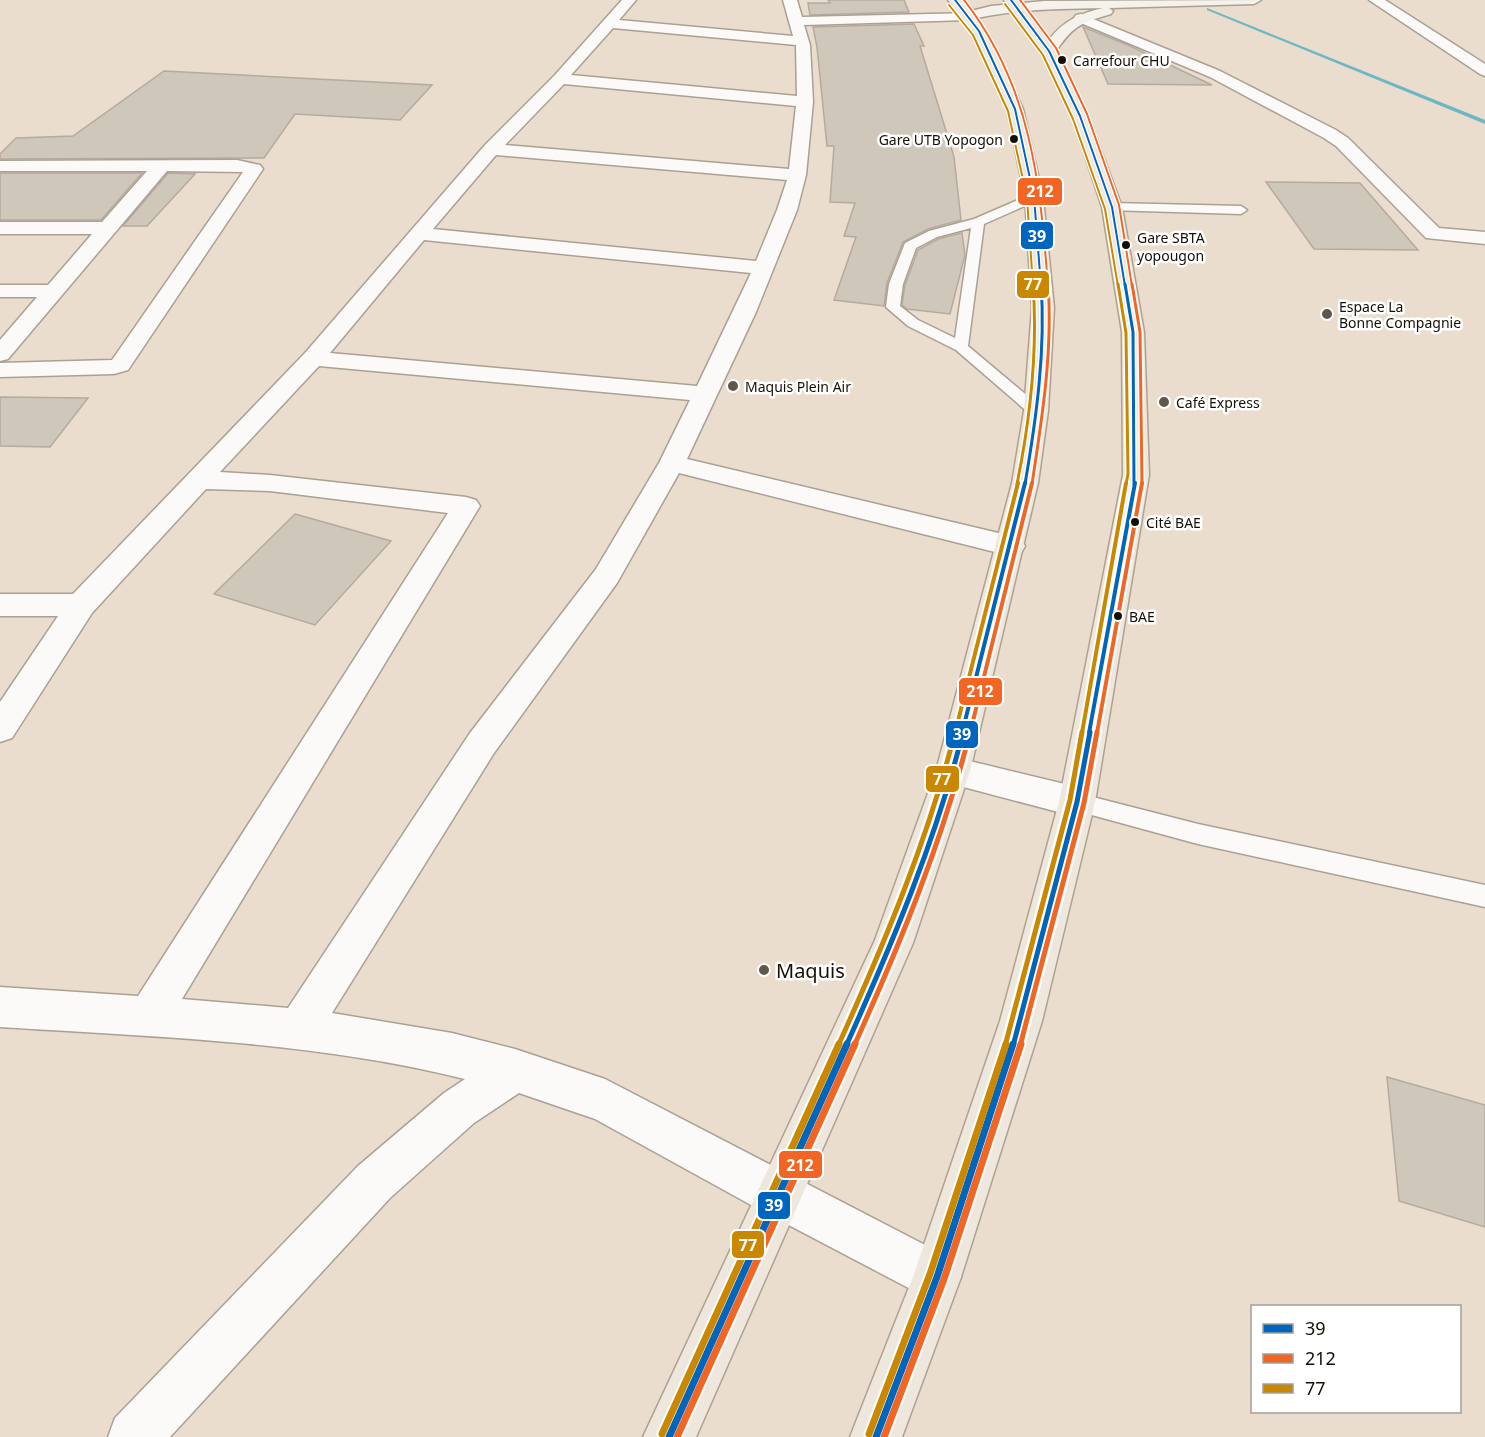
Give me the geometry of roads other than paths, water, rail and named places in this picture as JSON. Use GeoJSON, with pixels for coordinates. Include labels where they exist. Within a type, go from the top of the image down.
{"type":"FeatureCollection","features":[{"type":"Feature","properties":{"kind":"main road"},"geometry":{"type":"LineString","coordinates":[[876,1437],[937,1277],[1021,1021],[1077,802],[1136,475],[1133,332],[1112,207],[1080,116],[1049,51],[1017,7]]}},
{"type":"Feature","properties":{"kind":"main road"},"geometry":{"type":"LineString","coordinates":[[669,1437],[893,943],[952,771],[1011,546],[1025,483],[1035,411],[1043,308],[1035,197],[1015,109],[991,53],[961,8]]}},
{"type":"Feature","properties":{"kind":"street"},"geometry":{"type":"LineString","coordinates":[[0,729],[81,605],[313,358],[491,150],[560,79],[629,0]]}},
{"type":"Feature","properties":{"kind":"street"},"geometry":{"type":"LineString","coordinates":[[609,23],[797,21],[961,8],[1254,0]]}},
{"type":"Feature","properties":{"kind":"street"},"geometry":{"type":"LineString","coordinates":[[1376,0],[1485,71]]}},
{"type":"Feature","properties":{"kind":"street"},"geometry":{"type":"LineString","coordinates":[[1049,51],[1056,36],[1081,18],[1128,4]]}},
{"type":"Feature","properties":{"kind":"street"},"geometry":{"type":"LineString","coordinates":[[1081,18],[1215,74],[1330,134],[1433,234],[1485,238]]}},
{"type":"Feature","properties":{"kind":"street"},"geometry":{"type":"LineString","coordinates":[[299,1028],[482,743],[607,576],[672,463],[745,312],[787,210],[797,175],[805,102],[797,21]]}},
{"type":"Feature","properties":{"kind":"street"},"geometry":{"type":"LineString","coordinates":[[560,79],[805,102]]}},
{"type":"Feature","properties":{"kind":"street"},"geometry":{"type":"LineString","coordinates":[[491,150],[797,175]]}},
{"type":"Feature","properties":{"kind":"street"},"geometry":{"type":"LineString","coordinates":[[0,166],[237,165],[254,169],[120,365],[0,370]]}},
{"type":"Feature","properties":{"kind":"street"},"geometry":{"type":"LineString","coordinates":[[0,354],[160,166]]}},
{"type":"Feature","properties":{"kind":"street"},"geometry":{"type":"LineString","coordinates":[[0,228],[108,228]]}},
{"type":"Feature","properties":{"kind":"street"},"geometry":{"type":"LineString","coordinates":[[420,234],[763,268]]}},
{"type":"Feature","properties":{"kind":"street"},"geometry":{"type":"LineString","coordinates":[[0,291],[53,291]]}},
{"type":"Feature","properties":{"kind":"street"},"geometry":{"type":"LineString","coordinates":[[313,358],[704,394]]}},
{"type":"Feature","properties":{"kind":"street"},"geometry":{"type":"LineString","coordinates":[[672,463],[1011,546]]}},
{"type":"Feature","properties":{"kind":"street"},"geometry":{"type":"LineString","coordinates":[[148,1017],[466,506],[270,483],[200,480]]}},
{"type":"Feature","properties":{"kind":"street"},"geometry":{"type":"LineString","coordinates":[[0,605],[81,605]]}},
{"type":"Feature","properties":{"kind":"street"},"geometry":{"type":"LineString","coordinates":[[952,771],[1077,802]]}},
{"type":"Feature","properties":{"kind":"street"},"geometry":{"type":"LineString","coordinates":[[0,1007],[299,1028],[456,1053],[515,1070],[605,1101],[778,1195],[937,1277]]}},
{"type":"Feature","properties":{"kind":"street"},"geometry":{"type":"LineString","coordinates":[[134,1437],[374,1182],[459,1108],[515,1070]]}},
{"type":"Feature","properties":{"kind":"lane"},"geometry":{"type":"LineString","coordinates":[[1035,197],[978,222],[933,234],[909,246],[896,284],[893,307],[914,323],[962,347],[1035,411]]}},
{"type":"Feature","properties":{"kind":"lane"},"geometry":{"type":"LineString","coordinates":[[1112,207],[1242,210]]}},
{"type":"Feature","properties":{"kind":"lane"},"geometry":{"type":"LineString","coordinates":[[962,347],[978,222]]}},
{"type":"Feature","properties":{"kind":"lane"},"geometry":{"type":"LineString","coordinates":[[1077,802],[1198,834],[1485,896]]}},
{"type":"Feature","properties":{"kind":"waterway"},"geometry":{"type":"LineString","coordinates":[[1209,9],[1485,122]]}},
{"type":"Feature","properties":{"kind":"place","name":"Carrefour CHU"},"geometry":{"type":"Point","coordinates":[1062,60]}},
{"type":"Feature","properties":{"kind":"place","name":"Gare UTB Yopogon"},"geometry":{"type":"Point","coordinates":[1014,139]}},
{"type":"Feature","properties":{"kind":"place","name":"Gare SBTA yopougon"},"geometry":{"type":"Point","coordinates":[1126,245]}},
{"type":"Feature","properties":{"kind":"place","name":"Espace La Bonne Compagnie"},"geometry":{"type":"Point","coordinates":[1327,314]}},
{"type":"Feature","properties":{"kind":"place","name":"Maquis Plein Air"},"geometry":{"type":"Point","coordinates":[733,386]}},
{"type":"Feature","properties":{"kind":"place","name":"Café Express"},"geometry":{"type":"Point","coordinates":[1164,402]}},
{"type":"Feature","properties":{"kind":"place","name":"Cité BAE"},"geometry":{"type":"Point","coordinates":[1135,522]}},
{"type":"Feature","properties":{"kind":"place","name":"BAE"},"geometry":{"type":"Point","coordinates":[1118,616]}},
{"type":"Feature","properties":{"kind":"place","name":"Maquis"},"geometry":{"type":"Point","coordinates":[764,970]}}]}
